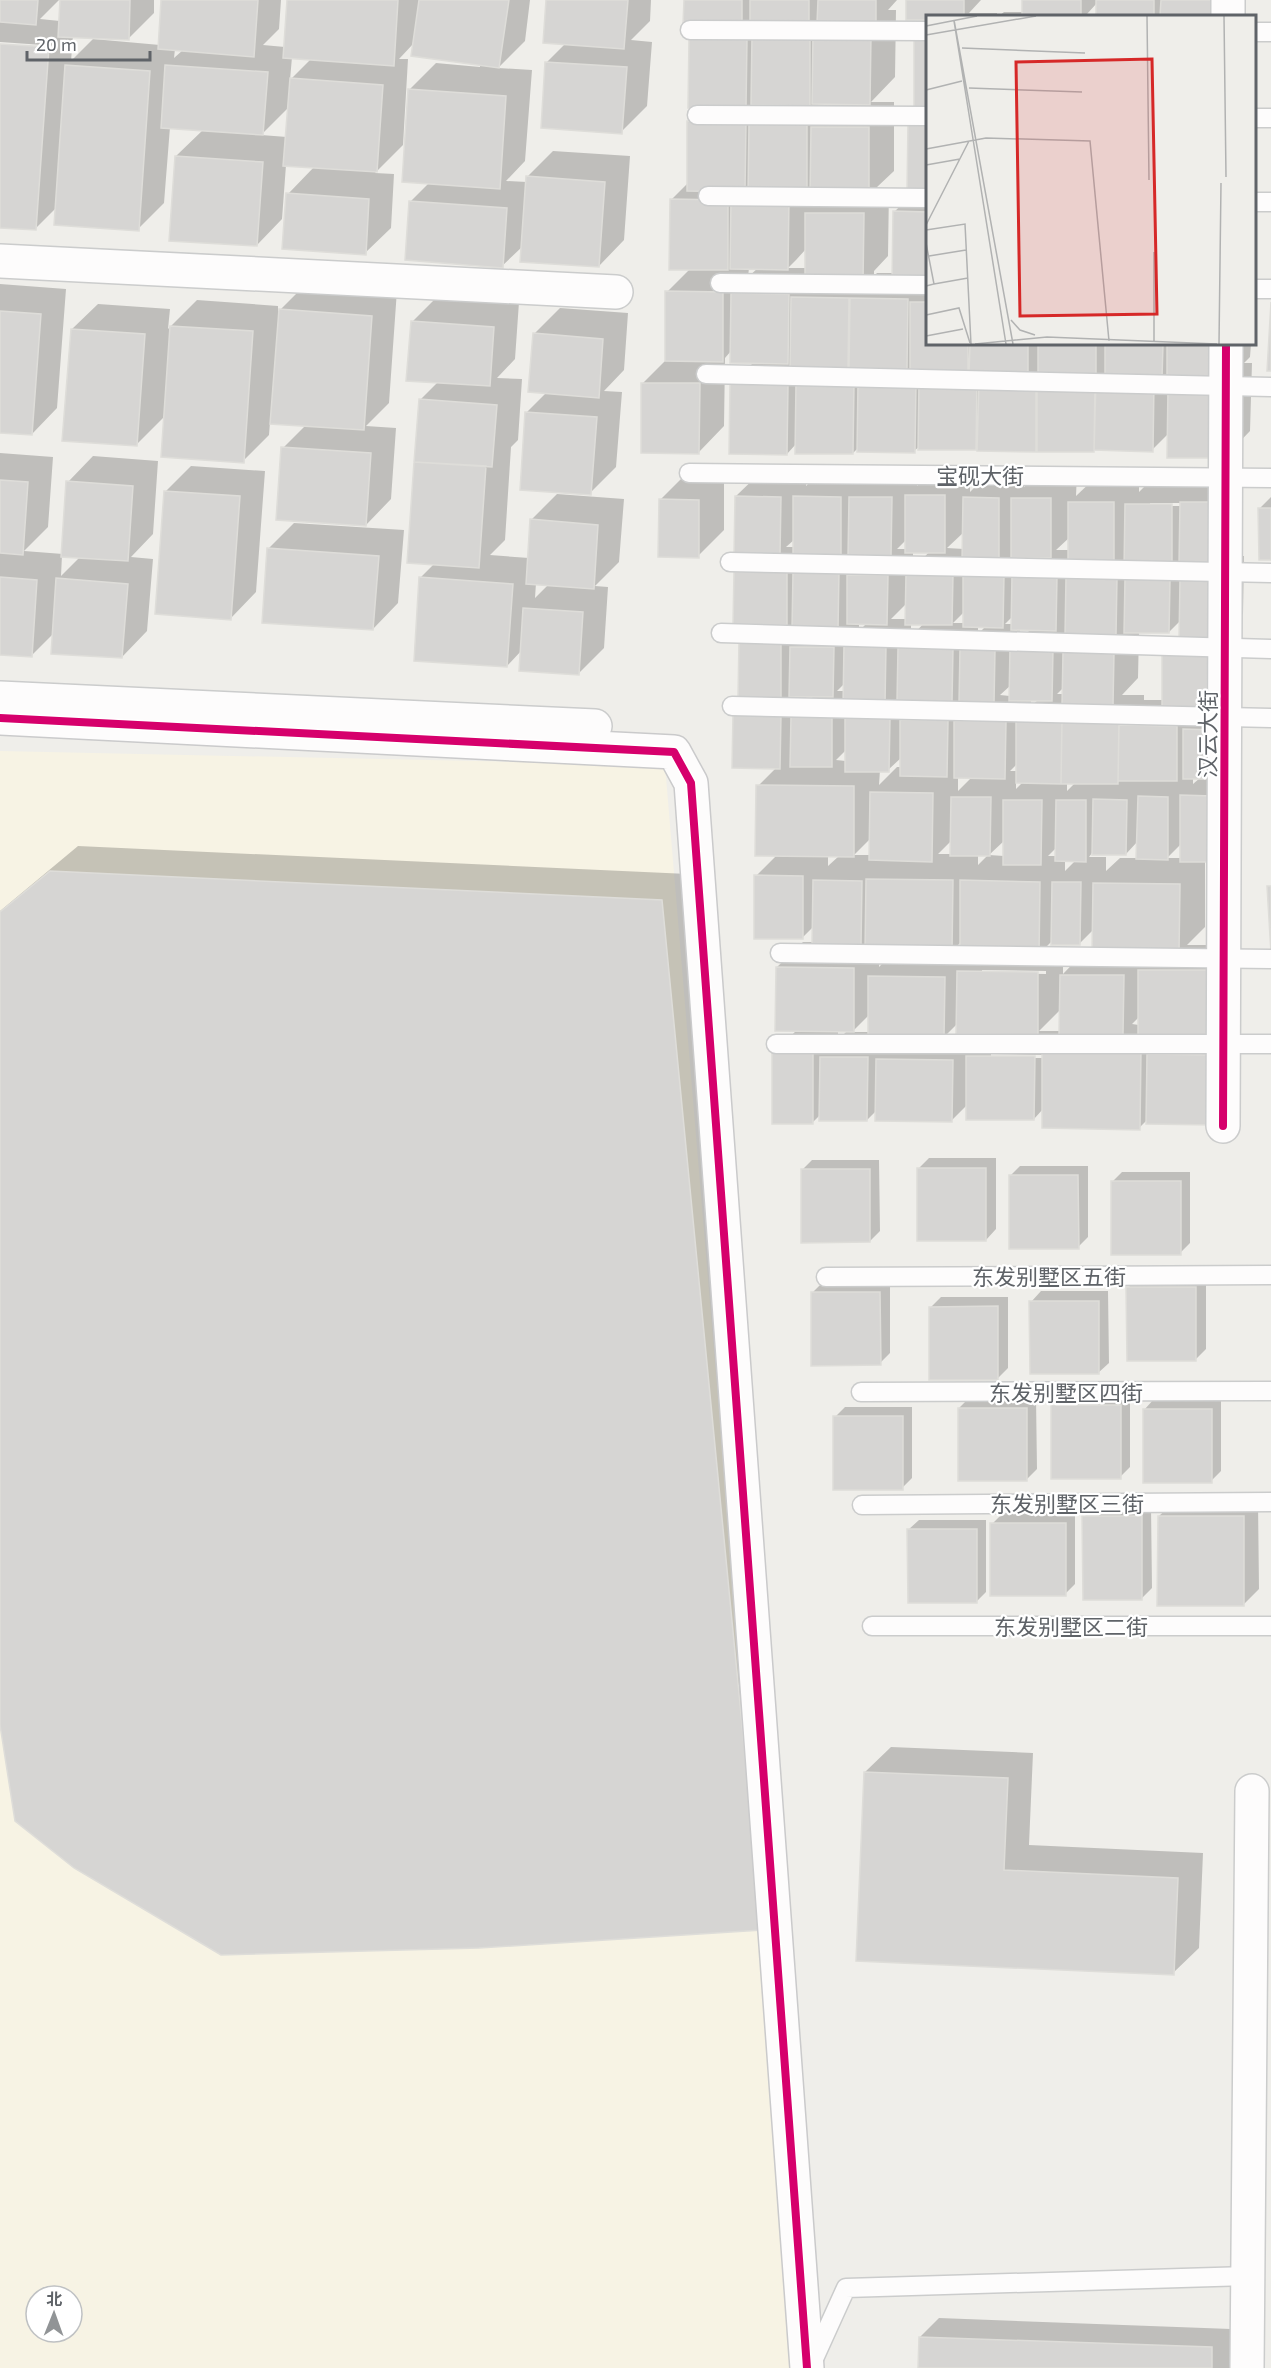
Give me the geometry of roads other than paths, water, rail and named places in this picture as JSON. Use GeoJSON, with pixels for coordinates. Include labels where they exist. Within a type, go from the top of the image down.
{"type":"FeatureCollection","features":[{"type":"Feature","properties":{"kind":"street"},"geometry":{"type":"LineString","coordinates":[[0,261],[616,292]]}},
{"type":"Feature","properties":{"kind":"street","name":"汉云大街"},"geometry":{"type":"LineString","coordinates":[[1223,1126],[1226,345]]}},
{"type":"Feature","properties":{"kind":"street"},"geometry":{"type":"LineString","coordinates":[[0,698],[595,726]]}},
{"type":"Feature","properties":{"kind":"street"},"geometry":{"type":"LineString","coordinates":[[0,718],[674,752],[691,783],[808,2368]]}},
{"type":"Feature","properties":{"kind":"street"},"geometry":{"type":"LineString","coordinates":[[1248,2368],[1252,1791]]}},
{"type":"Feature","properties":{"kind":"lane"},"geometry":{"type":"LineString","coordinates":[[690,30],[926,31]]}},
{"type":"Feature","properties":{"kind":"lane"},"geometry":{"type":"LineString","coordinates":[[698,115],[926,116]]}},
{"type":"Feature","properties":{"kind":"lane"},"geometry":{"type":"LineString","coordinates":[[708,196],[926,198]]}},
{"type":"Feature","properties":{"kind":"lane"},"geometry":{"type":"LineString","coordinates":[[720,283],[926,285]]}},
{"type":"Feature","properties":{"kind":"lane"},"geometry":{"type":"LineString","coordinates":[[706,374],[1271,387]]}},
{"type":"Feature","properties":{"kind":"lane","name":"宝砚大街"},"geometry":{"type":"LineString","coordinates":[[689,473],[1271,478]]}},
{"type":"Feature","properties":{"kind":"lane"},"geometry":{"type":"LineString","coordinates":[[730,562],[1271,573]]}},
{"type":"Feature","properties":{"kind":"lane"},"geometry":{"type":"LineString","coordinates":[[721,633],[1271,649]]}},
{"type":"Feature","properties":{"kind":"lane"},"geometry":{"type":"LineString","coordinates":[[732,706],[1271,718]]}},
{"type":"Feature","properties":{"kind":"lane"},"geometry":{"type":"LineString","coordinates":[[780,953],[1271,959]]}},
{"type":"Feature","properties":{"kind":"lane"},"geometry":{"type":"LineString","coordinates":[[776,1044],[1271,1044]]}},
{"type":"Feature","properties":{"kind":"lane","name":"东发别墅区五街"},"geometry":{"type":"LineString","coordinates":[[826,1277],[1271,1275]]}},
{"type":"Feature","properties":{"kind":"lane","name":"东发别墅区四街"},"geometry":{"type":"LineString","coordinates":[[861,1392],[1271,1391]]}},
{"type":"Feature","properties":{"kind":"lane","name":"东发别墅区三街"},"geometry":{"type":"LineString","coordinates":[[862,1505],[1271,1502]]}},
{"type":"Feature","properties":{"kind":"lane","name":"东发别墅区二街"},"geometry":{"type":"LineString","coordinates":[[872,1626],[1271,1626]]}},
{"type":"Feature","properties":{"kind":"lane"},"geometry":{"type":"LineString","coordinates":[[808,2368],[846,2288],[1248,2276]]}}]}
